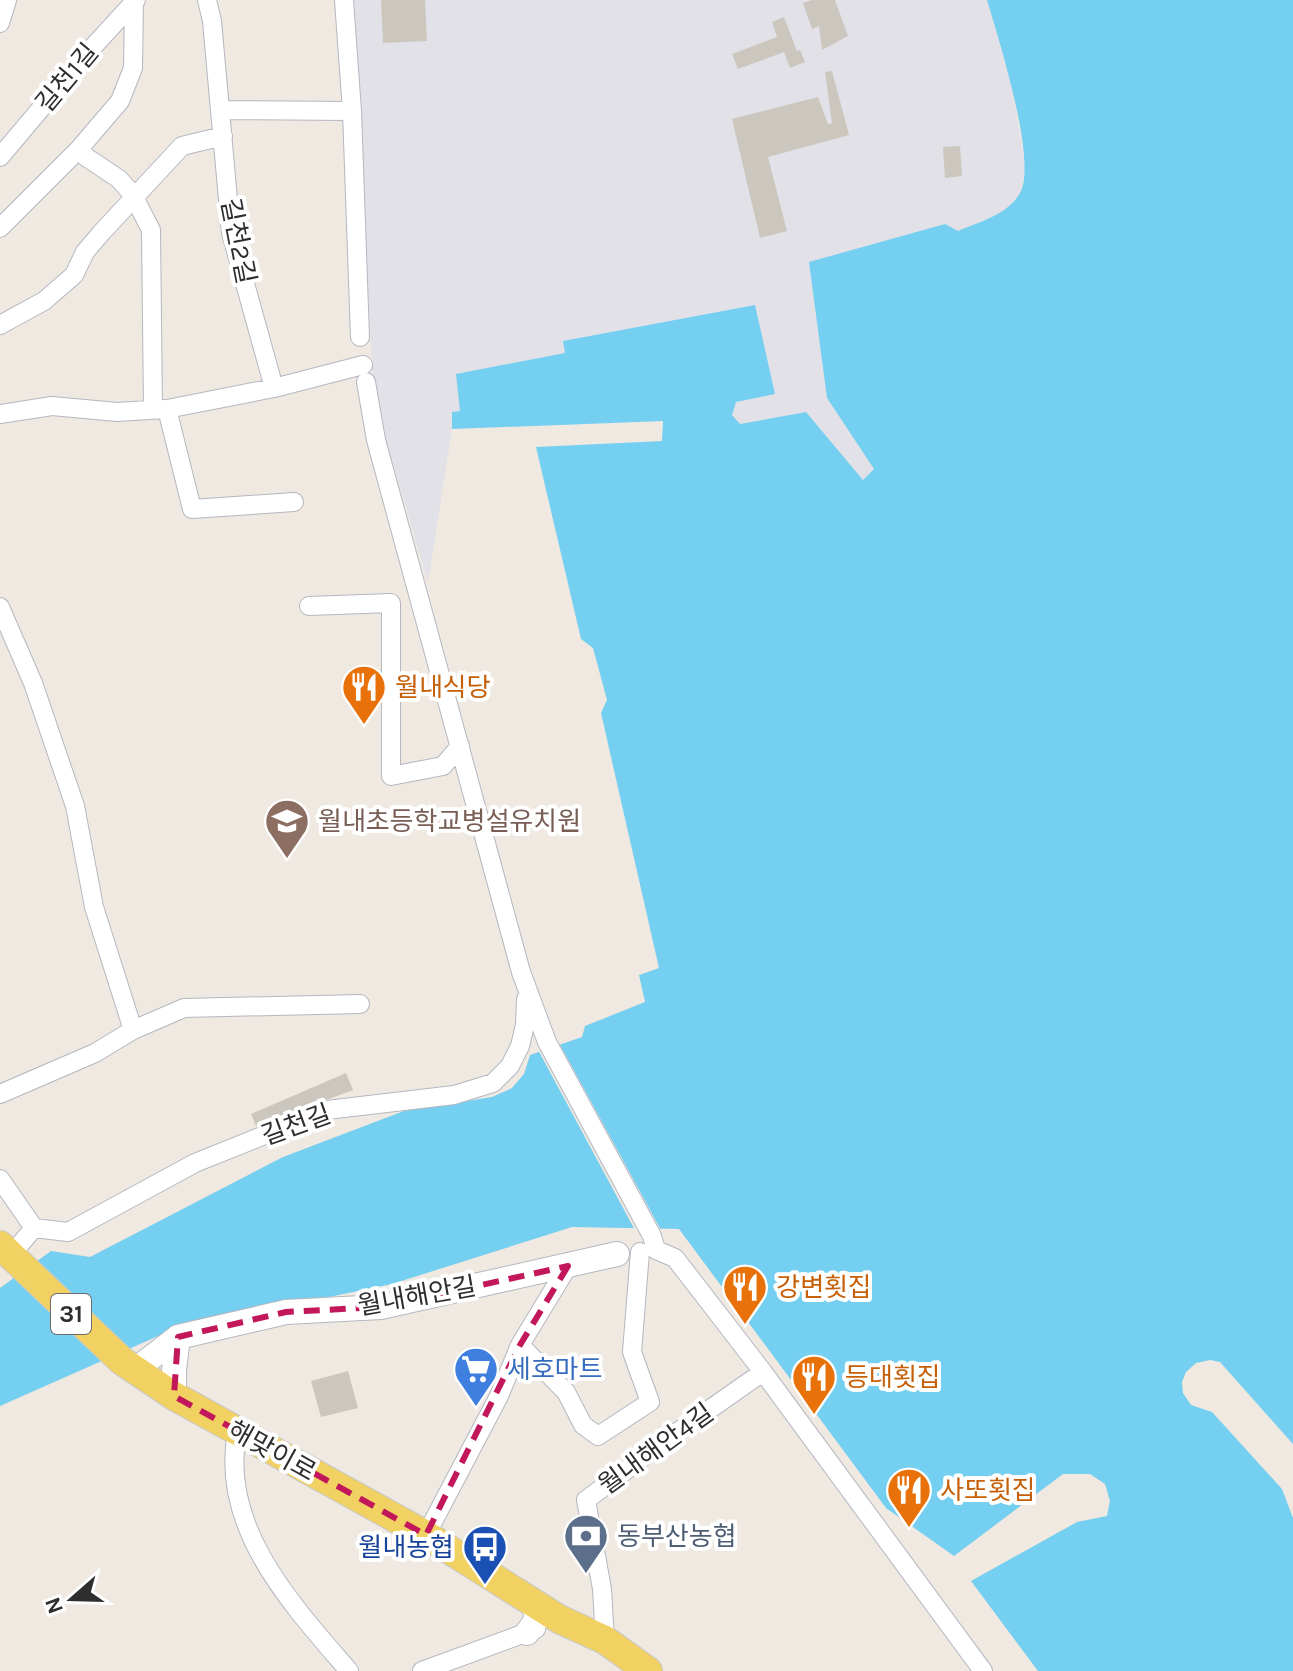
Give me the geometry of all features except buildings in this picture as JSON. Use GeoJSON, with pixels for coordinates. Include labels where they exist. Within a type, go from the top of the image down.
{"type":"FeatureCollection","features":[{"type":"Feature","properties":{"kind":"main road","name":"31"},"geometry":{"type":"LineString","coordinates":[[11,1256],[128,1365]]}},
{"type":"Feature","properties":{"kind":"main road","name":"해맞이로"},"geometry":{"type":"LineString","coordinates":[[128,1365],[237,1433],[426,1535],[559,1619],[605,1640],[648,1671]]}},
{"type":"Feature","properties":{"kind":"street"},"geometry":{"type":"LineString","coordinates":[[0,23],[7,0]]}},
{"type":"Feature","properties":{"kind":"street","name":"길천2길"},"geometry":{"type":"LineString","coordinates":[[207,0],[212,21],[231,233],[274,388]]}},
{"type":"Feature","properties":{"kind":"street"},"geometry":{"type":"LineString","coordinates":[[344,0],[352,111],[360,337]]}},
{"type":"Feature","properties":{"kind":"street"},"geometry":{"type":"LineString","coordinates":[[0,228],[79,149],[120,101],[133,68],[135,1]]}},
{"type":"Feature","properties":{"kind":"street","name":"길천1길"},"geometry":{"type":"LineString","coordinates":[[0,157],[135,1]]}},
{"type":"Feature","properties":{"kind":"street"},"geometry":{"type":"LineString","coordinates":[[221,110],[352,111]]}},
{"type":"Feature","properties":{"kind":"street"},"geometry":{"type":"LineString","coordinates":[[0,325],[44,301],[74,275],[85,252],[133,195],[182,146],[223,136]]}},
{"type":"Feature","properties":{"kind":"street"},"geometry":{"type":"LineString","coordinates":[[79,149],[119,179],[133,195],[151,230],[160,410],[192,509],[294,502]]}},
{"type":"Feature","properties":{"kind":"street"},"geometry":{"type":"LineString","coordinates":[[0,414],[52,406],[117,412],[160,410],[364,374],[376,440],[521,972],[547,1042],[641,1248],[632,1352],[650,1402],[598,1436],[583,1425],[566,1392],[520,1345]]}},
{"type":"Feature","properties":{"kind":"street"},"geometry":{"type":"LineString","coordinates":[[309,606],[391,603],[391,776],[443,766],[460,746]]}},
{"type":"Feature","properties":{"kind":"street"},"geometry":{"type":"LineString","coordinates":[[0,607],[33,683],[75,806],[94,907],[133,1030]]}},
{"type":"Feature","properties":{"kind":"street","name":"길천길"},"geometry":{"type":"LineString","coordinates":[[34,1228],[68,1232],[195,1163],[327,1110],[454,1095],[493,1083],[510,1066],[520,1046],[526,999],[521,972]]}},
{"type":"Feature","properties":{"kind":"street"},"geometry":{"type":"LineString","coordinates":[[0,1094],[95,1053],[133,1030],[184,1008],[360,1004]]}},
{"type":"Feature","properties":{"kind":"street"},"geometry":{"type":"LineString","coordinates":[[0,1179],[34,1228],[11,1256]]}},
{"type":"Feature","properties":{"kind":"street"},"geometry":{"type":"LineString","coordinates":[[641,1248],[675,1258],[983,1671]]}},
{"type":"Feature","properties":{"kind":"street","name":"월내해안길"},"geometry":{"type":"LineString","coordinates":[[178,1337],[286,1312],[381,1307],[641,1248]]}},
{"type":"Feature","properties":{"kind":"street"},"geometry":{"type":"LineString","coordinates":[[426,1535],[499,1396],[520,1345],[568,1266]]}},
{"type":"Feature","properties":{"kind":"street"},"geometry":{"type":"LineString","coordinates":[[128,1365],[178,1337]]}},
{"type":"Feature","properties":{"kind":"street"},"geometry":{"type":"LineString","coordinates":[[174,1396],[178,1337]]}},
{"type":"Feature","properties":{"kind":"street","name":"월내해안4길"},"geometry":{"type":"LineString","coordinates":[[605,1640],[602,1589],[586,1500],[763,1372]]}},
{"type":"Feature","properties":{"kind":"street"},"geometry":{"type":"LineString","coordinates":[[237,1433],[233,1457],[241,1509],[259,1552],[287,1600],[349,1671]]}},
{"type":"Feature","properties":{"kind":"street"},"geometry":{"type":"LineString","coordinates":[[527,1633],[537,1619],[533,1601]]}},
{"type":"Feature","properties":{"kind":"street"},"geometry":{"type":"LineString","coordinates":[[422,1671],[559,1619]]}},
{"type":"Feature","properties":{"kind":"highlighted area"},"geometry":{"type":"Polygon","coordinates":[[[568,1266],[520,1345],[426,1535],[174,1396],[178,1337],[286,1312],[381,1307],[568,1266]]]}},
{"type":"Feature","properties":{"kind":"shaded area"},"geometry":{"type":"Polygon","coordinates":[[[351,0],[987,0],[1009,75],[1026,167],[1021,191],[1004,212],[958,231],[827,398],[875,469],[863,480],[806,412],[740,424],[731,415],[736,402],[564,341],[566,353],[460,411],[452,412],[428,583],[374,398],[351,0]]]}},
{"type":"Feature","properties":{"kind":"water"},"geometry":{"type":"Polygon","coordinates":[[[987,0],[1293,0],[1293,1444],[1220,1362],[1210,1360],[1196,1363],[1186,1372],[1182,1382],[1183,1393],[1191,1405],[1212,1412],[1282,1489],[1293,1518],[1293,1671],[1038,1671],[971,1581],[1077,1522],[1107,1516],[1110,1501],[1105,1484],[1090,1474],[1063,1474],[954,1556],[886,1508],[679,1229],[572,1227],[392,1284],[174,1329],[0,1406],[0,1288],[51,1251],[90,1257],[283,1157],[404,1111],[492,1097],[512,1088],[524,1074],[530,1055],[582,1037],[585,1026],[645,1002],[639,975],[659,968],[601,713],[607,700],[593,648],[581,639],[536,447],[662,441],[663,421],[452,429],[452,412],[460,411],[456,374],[565,353],[563,341],[755,305],[775,394],[736,402],[732,415],[740,424],[806,412],[863,480],[874,469],[827,398],[809,262],[945,224],[958,231],[1000,212],[1020,193],[1024,155],[1020,128],[987,0]]]}},
{"type":"Feature","properties":{"kind":"pier"},"geometry":{"type":"Polygon","coordinates":[[[558,1041],[662,1232],[636,1232],[537,1048],[558,1041]]]}},
{"type":"Feature","properties":{"kind":"place","name":"월내식당"},"geometry":{"type":"Point","coordinates":[364,726]}},
{"type":"Feature","properties":{"kind":"place","name":"월내초등학교병설유치원"},"geometry":{"type":"Point","coordinates":[287,860]}},
{"type":"Feature","properties":{"kind":"place","name":"강변횟집"},"geometry":{"type":"Point","coordinates":[745,1326]}},
{"type":"Feature","properties":{"kind":"place","name":"세호마트"},"geometry":{"type":"Point","coordinates":[476,1408]}},
{"type":"Feature","properties":{"kind":"place","name":"등대횟집"},"geometry":{"type":"Point","coordinates":[814,1416]}},
{"type":"Feature","properties":{"kind":"place","name":"사또횟집"},"geometry":{"type":"Point","coordinates":[909,1529]}},
{"type":"Feature","properties":{"kind":"place","name":"동부산농협"},"geometry":{"type":"Point","coordinates":[586,1575]}},
{"type":"Feature","properties":{"kind":"place","name":"월내농협"},"geometry":{"type":"Point","coordinates":[485,1586]}}]}
